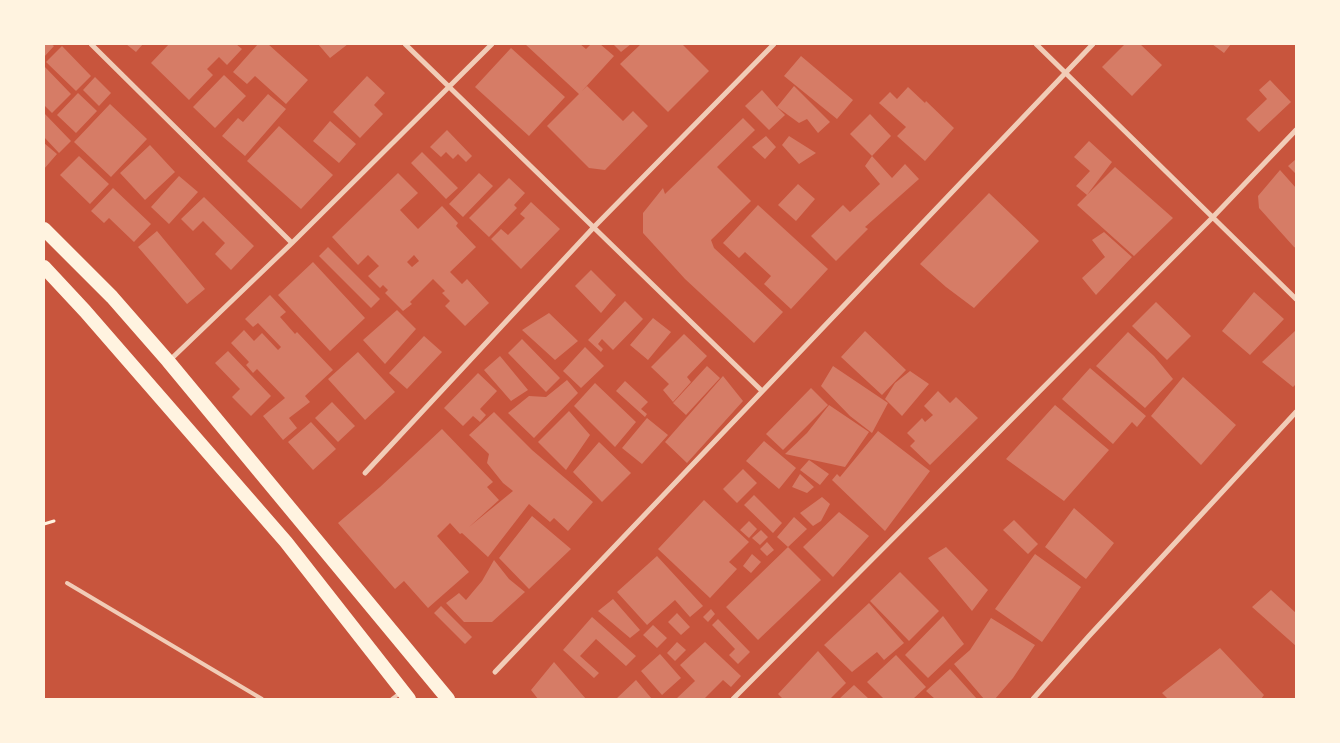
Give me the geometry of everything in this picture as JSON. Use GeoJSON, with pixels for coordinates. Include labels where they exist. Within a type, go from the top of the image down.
{"type":"FeatureCollection","features":[{"type":"Feature","properties":{"kind":"highway"},"geometry":{"type":"LineString","coordinates":[[44,229],[112,297],[168,361],[448,699]]}},
{"type":"Feature","properties":{"kind":"highway"},"geometry":{"type":"LineString","coordinates":[[44,267],[85,311],[286,542],[401,697]]}},
{"type":"Feature","properties":{"kind":"street"},"geometry":{"type":"LineString","coordinates":[[90,44],[292,243]]}},
{"type":"Feature","properties":{"kind":"street"},"geometry":{"type":"LineString","coordinates":[[405,44],[762,391]]}},
{"type":"Feature","properties":{"kind":"street"},"geometry":{"type":"LineString","coordinates":[[168,361],[292,243],[492,44]]}},
{"type":"Feature","properties":{"kind":"street"},"geometry":{"type":"LineString","coordinates":[[365,473],[594,227],[774,44]]}},
{"type":"Feature","properties":{"kind":"street"},"geometry":{"type":"LineString","coordinates":[[1036,44],[1296,299]]}},
{"type":"Feature","properties":{"kind":"street"},"geometry":{"type":"LineString","coordinates":[[495,672],[1093,44]]}},
{"type":"Feature","properties":{"kind":"street"},"geometry":{"type":"LineString","coordinates":[[734,699],[1213,217],[1296,130]]}},
{"type":"Feature","properties":{"kind":"street"},"geometry":{"type":"LineString","coordinates":[[1033,699],[1101,622],[1296,412]]}},
{"type":"Feature","properties":{"kind":"lane"},"geometry":{"type":"LineString","coordinates":[[67,583],[262,699]]}},
{"type":"Feature","properties":{"kind":"path"},"geometry":{"type":"LineString","coordinates":[[44,524],[54,521]]}},
{"type":"Feature","properties":{"kind":"building"},"geometry":{"type":"Polygon","coordinates":[[[44,44],[54,46],[44,57],[44,44]]]}},
{"type":"Feature","properties":{"kind":"building"},"geometry":{"type":"Polygon","coordinates":[[[126,44],[143,44],[136,52],[126,44]]]}},
{"type":"Feature","properties":{"kind":"building"},"geometry":{"type":"Polygon","coordinates":[[[169,44],[236,44],[242,49],[227,65],[219,57],[207,69],[213,75],[189,100],[151,63],[169,44]]]}},
{"type":"Feature","properties":{"kind":"building"},"geometry":{"type":"Polygon","coordinates":[[[258,44],[268,44],[308,80],[286,104],[255,76],[247,84],[233,72],[258,44]]]}},
{"type":"Feature","properties":{"kind":"building"},"geometry":{"type":"Polygon","coordinates":[[[318,44],[348,44],[330,58],[318,44]]]}},
{"type":"Feature","properties":{"kind":"building"},"geometry":{"type":"Polygon","coordinates":[[[525,44],[580,44],[586,49],[591,44],[600,44],[614,56],[582,91],[587,86],[623,121],[633,111],[648,126],[605,170],[589,168],[547,126],[579,94],[525,44]]]}},
{"type":"Feature","properties":{"kind":"building"},"geometry":{"type":"Polygon","coordinates":[[[613,44],[631,44],[621,52],[613,44]]]}},
{"type":"Feature","properties":{"kind":"building"},"geometry":{"type":"Polygon","coordinates":[[[641,44],[682,44],[709,71],[668,112],[620,64],[641,44]]]}},
{"type":"Feature","properties":{"kind":"building"},"geometry":{"type":"Polygon","coordinates":[[[1125,44],[1140,44],[1162,65],[1132,96],[1102,67],[1125,44]]]}},
{"type":"Feature","properties":{"kind":"building"},"geometry":{"type":"Polygon","coordinates":[[[1212,44],[1231,44],[1224,53],[1212,44]]]}},
{"type":"Feature","properties":{"kind":"building"},"geometry":{"type":"Polygon","coordinates":[[[62,46],[91,76],[76,91],[46,62],[62,46]]]}},
{"type":"Feature","properties":{"kind":"building"},"geometry":{"type":"Polygon","coordinates":[[[511,48],[565,97],[529,136],[475,87],[511,48]]]}},
{"type":"Feature","properties":{"kind":"building"},"geometry":{"type":"Polygon","coordinates":[[[801,56],[853,100],[837,119],[784,76],[801,56]]]}},
{"type":"Feature","properties":{"kind":"building"},"geometry":{"type":"Polygon","coordinates":[[[44,66],[71,94],[52,113],[44,105],[44,66]]]}},
{"type":"Feature","properties":{"kind":"building"},"geometry":{"type":"Polygon","coordinates":[[[224,75],[246,96],[215,128],[193,107],[224,75]]]}},
{"type":"Feature","properties":{"kind":"building"},"geometry":{"type":"Polygon","coordinates":[[[367,76],[385,93],[374,105],[383,114],[360,138],[333,112],[367,76]]]}},
{"type":"Feature","properties":{"kind":"building"},"geometry":{"type":"Polygon","coordinates":[[[95,77],[111,93],[99,106],[83,90],[95,77]]]}},
{"type":"Feature","properties":{"kind":"building"},"geometry":{"type":"Polygon","coordinates":[[[1270,80],[1291,102],[1259,132],[1246,119],[1267,99],[1259,90],[1270,80]]]}},
{"type":"Feature","properties":{"kind":"building"},"geometry":{"type":"Polygon","coordinates":[[[794,86],[830,122],[818,133],[807,119],[799,123],[777,107],[794,86]]]}},
{"type":"Feature","properties":{"kind":"building"},"geometry":{"type":"Polygon","coordinates":[[[908,87],[925,103],[926,101],[954,128],[925,161],[897,136],[906,127],[879,103],[890,92],[897,99],[908,87]]]}},
{"type":"Feature","properties":{"kind":"building"},"geometry":{"type":"Polygon","coordinates":[[[762,90],[785,115],[769,130],[745,106],[762,90]]]}},
{"type":"Feature","properties":{"kind":"building"},"geometry":{"type":"Polygon","coordinates":[[[78,93],[97,111],[76,133],[57,115],[78,93]]]}},
{"type":"Feature","properties":{"kind":"building"},"geometry":{"type":"Polygon","coordinates":[[[268,94],[286,109],[245,156],[222,136],[238,118],[243,122],[268,94]]]}},
{"type":"Feature","properties":{"kind":"building"},"geometry":{"type":"Polygon","coordinates":[[[110,104],[147,139],[111,177],[74,142],[110,104]]]}},
{"type":"Feature","properties":{"kind":"building"},"geometry":{"type":"Polygon","coordinates":[[[44,113],[71,141],[59,153],[44,137],[44,113]]]}},
{"type":"Feature","properties":{"kind":"building"},"geometry":{"type":"Polygon","coordinates":[[[870,114],[891,136],[872,156],[850,134],[870,114]]]}},
{"type":"Feature","properties":{"kind":"building"},"geometry":{"type":"Polygon","coordinates":[[[743,118],[755,130],[717,167],[751,201],[711,240],[714,248],[783,312],[754,343],[685,279],[643,233],[643,213],[663,188],[665,194],[743,118]]]}},
{"type":"Feature","properties":{"kind":"building"},"geometry":{"type":"Polygon","coordinates":[[[330,121],[356,144],[339,163],[313,141],[330,121]]]}},
{"type":"Feature","properties":{"kind":"building"},"geometry":{"type":"Polygon","coordinates":[[[279,126],[333,175],[301,209],[247,161],[279,126]]]}},
{"type":"Feature","properties":{"kind":"building"},"geometry":{"type":"Polygon","coordinates":[[[447,130],[472,156],[466,162],[458,154],[453,159],[446,152],[441,157],[430,147],[447,130]]]}},
{"type":"Feature","properties":{"kind":"building"},"geometry":{"type":"Polygon","coordinates":[[[766,136],[776,147],[765,159],[752,147],[766,136]]]}},
{"type":"Feature","properties":{"kind":"building"},"geometry":{"type":"Polygon","coordinates":[[[789,136],[816,153],[799,164],[782,145],[789,136]]]}},
{"type":"Feature","properties":{"kind":"building"},"geometry":{"type":"Polygon","coordinates":[[[1089,141],[1112,162],[1087,195],[1076,186],[1090,171],[1074,157],[1089,141]]]}},
{"type":"Feature","properties":{"kind":"building"},"geometry":{"type":"Polygon","coordinates":[[[44,143],[57,154],[44,169],[44,143]]]}},
{"type":"Feature","properties":{"kind":"building"},"geometry":{"type":"Polygon","coordinates":[[[150,145],[175,172],[145,200],[120,173],[150,145]]]}},
{"type":"Feature","properties":{"kind":"building"},"geometry":{"type":"Polygon","coordinates":[[[422,152],[458,188],[446,199],[411,163],[422,152]]]}},
{"type":"Feature","properties":{"kind":"building"},"geometry":{"type":"Polygon","coordinates":[[[79,156],[109,184],[90,204],[60,175],[79,156]]]}},
{"type":"Feature","properties":{"kind":"building"},"geometry":{"type":"Polygon","coordinates":[[[872,156],[892,178],[905,164],[919,179],[865,227],[868,229],[836,261],[811,236],[843,205],[850,212],[880,184],[865,166],[872,156]]]}},
{"type":"Feature","properties":{"kind":"building"},"geometry":{"type":"Polygon","coordinates":[[[1296,159],[1296,174],[1288,166],[1296,159]]]}},
{"type":"Feature","properties":{"kind":"building"},"geometry":{"type":"Polygon","coordinates":[[[1115,167],[1173,218],[1134,256],[1077,205],[1115,167]]]}},
{"type":"Feature","properties":{"kind":"building"},"geometry":{"type":"Polygon","coordinates":[[[1280,170],[1296,188],[1296,248],[1259,208],[1258,196],[1280,170]]]}},
{"type":"Feature","properties":{"kind":"building"},"geometry":{"type":"Polygon","coordinates":[[[398,173],[418,193],[400,210],[418,229],[442,206],[458,223],[456,226],[476,247],[450,272],[462,284],[467,279],[489,303],[465,326],[445,306],[450,301],[442,293],[445,291],[433,279],[410,302],[412,304],[403,311],[385,293],[388,290],[383,285],[380,288],[368,276],[379,266],[368,255],[358,265],[332,237],[398,173]],[[414,255],[407,262],[412,267],[419,261],[414,255]]]}},
{"type":"Feature","properties":{"kind":"building"},"geometry":{"type":"Polygon","coordinates":[[[479,173],[493,186],[463,217],[449,204],[479,173]]]}},
{"type":"Feature","properties":{"kind":"building"},"geometry":{"type":"Polygon","coordinates":[[[179,176],[198,192],[169,224],[151,207],[179,176]]]}},
{"type":"Feature","properties":{"kind":"building"},"geometry":{"type":"Polygon","coordinates":[[[509,178],[525,193],[514,205],[517,208],[489,237],[469,218],[509,178]]]}},
{"type":"Feature","properties":{"kind":"building"},"geometry":{"type":"Polygon","coordinates":[[[798,184],[815,199],[796,221],[778,205],[798,184]]]}},
{"type":"Feature","properties":{"kind":"building"},"geometry":{"type":"Polygon","coordinates":[[[113,188],[151,224],[134,242],[109,218],[104,223],[91,211],[113,188]]]}},
{"type":"Feature","properties":{"kind":"building"},"geometry":{"type":"Polygon","coordinates":[[[989,193],[1039,241],[974,308],[920,264],[989,193]]]}},
{"type":"Feature","properties":{"kind":"building"},"geometry":{"type":"Polygon","coordinates":[[[204,197],[254,246],[231,270],[215,254],[225,243],[203,221],[193,231],[181,219],[204,197]]]}},
{"type":"Feature","properties":{"kind":"building"},"geometry":{"type":"Polygon","coordinates":[[[531,202],[560,229],[521,269],[491,239],[501,229],[508,235],[525,218],[520,214],[531,202]]]}},
{"type":"Feature","properties":{"kind":"building"},"geometry":{"type":"Polygon","coordinates":[[[758,205],[828,269],[791,309],[764,284],[771,276],[745,252],[739,258],[723,243],[758,205]]]}},
{"type":"Feature","properties":{"kind":"building"},"geometry":{"type":"Polygon","coordinates":[[[157,231],[205,289],[187,304],[138,247],[157,231]]]}},
{"type":"Feature","properties":{"kind":"building"},"geometry":{"type":"Polygon","coordinates":[[[1104,232],[1132,257],[1096,295],[1082,278],[1105,257],[1092,240],[1104,232]]]}},
{"type":"Feature","properties":{"kind":"building"},"geometry":{"type":"Polygon","coordinates":[[[328,247],[380,299],[371,308],[319,256],[328,247]]]}},
{"type":"Feature","properties":{"kind":"building"},"geometry":{"type":"Polygon","coordinates":[[[313,262],[365,318],[330,351],[278,295],[313,262]]]}},
{"type":"Feature","properties":{"kind":"building"},"geometry":{"type":"Polygon","coordinates":[[[591,270],[616,295],[601,313],[575,286],[591,270]]]}},
{"type":"Feature","properties":{"kind":"building"},"geometry":{"type":"Polygon","coordinates":[[[1254,292],[1284,319],[1250,355],[1222,331],[1254,292]]]}},
{"type":"Feature","properties":{"kind":"building"},"geometry":{"type":"Polygon","coordinates":[[[270,295],[286,312],[280,317],[333,370],[305,396],[310,402],[289,418],[297,428],[283,440],[263,416],[285,398],[257,369],[253,373],[246,365],[249,362],[231,343],[244,330],[254,341],[262,333],[278,350],[281,347],[258,323],[253,327],[245,319],[270,295]]]}},
{"type":"Feature","properties":{"kind":"building"},"geometry":{"type":"Polygon","coordinates":[[[625,301],[643,319],[613,350],[602,339],[598,344],[603,349],[601,352],[588,340],[625,301]]]}},
{"type":"Feature","properties":{"kind":"building"},"geometry":{"type":"Polygon","coordinates":[[[1156,302],[1191,336],[1167,360],[1132,326],[1156,302]]]}},
{"type":"Feature","properties":{"kind":"building"},"geometry":{"type":"Polygon","coordinates":[[[397,310],[416,329],[385,364],[363,340],[397,310]]]}},
{"type":"Feature","properties":{"kind":"building"},"geometry":{"type":"Polygon","coordinates":[[[549,313],[578,341],[555,360],[522,330],[549,313]]]}},
{"type":"Feature","properties":{"kind":"building"},"geometry":{"type":"Polygon","coordinates":[[[653,318],[671,332],[648,360],[630,345],[653,318]]]}},
{"type":"Feature","properties":{"kind":"building"},"geometry":{"type":"Polygon","coordinates":[[[1296,330],[1296,384],[1293,387],[1262,362],[1296,330]]]}},
{"type":"Feature","properties":{"kind":"building"},"geometry":{"type":"Polygon","coordinates":[[[865,331],[906,370],[882,395],[841,357],[865,331]]]}},
{"type":"Feature","properties":{"kind":"building"},"geometry":{"type":"Polygon","coordinates":[[[1128,332],[1154,356],[1173,379],[1145,408],[1096,366],[1128,332]]]}},
{"type":"Feature","properties":{"kind":"building"},"geometry":{"type":"Polygon","coordinates":[[[684,334],[707,356],[687,377],[691,382],[673,402],[663,390],[669,384],[651,367],[684,334]]]}},
{"type":"Feature","properties":{"kind":"building"},"geometry":{"type":"Polygon","coordinates":[[[424,336],[442,352],[407,389],[389,373],[424,336]]]}},
{"type":"Feature","properties":{"kind":"building"},"geometry":{"type":"Polygon","coordinates":[[[522,339],[560,378],[546,392],[508,353],[522,339]]]}},
{"type":"Feature","properties":{"kind":"building"},"geometry":{"type":"Polygon","coordinates":[[[585,347],[604,366],[581,388],[563,371],[585,347]]]}},
{"type":"Feature","properties":{"kind":"building"},"geometry":{"type":"Polygon","coordinates":[[[228,351],[271,396],[251,416],[232,397],[240,389],[215,363],[228,351]]]}},
{"type":"Feature","properties":{"kind":"building"},"geometry":{"type":"Polygon","coordinates":[[[358,352],[395,392],[365,420],[328,379],[358,352]]]}},
{"type":"Feature","properties":{"kind":"building"},"geometry":{"type":"Polygon","coordinates":[[[500,356],[528,390],[511,401],[484,370],[500,356]]]}},
{"type":"Feature","properties":{"kind":"building"},"geometry":{"type":"Polygon","coordinates":[[[707,366],[720,378],[686,415],[673,403],[707,366]]]}},
{"type":"Feature","properties":{"kind":"building"},"geometry":{"type":"Polygon","coordinates":[[[833,366],[888,403],[872,433],[850,416],[821,386],[833,366]]]}},
{"type":"Feature","properties":{"kind":"building"},"geometry":{"type":"Polygon","coordinates":[[[1090,368],[1146,416],[1137,427],[1132,422],[1113,444],[1062,399],[1090,368]]]}},
{"type":"Feature","properties":{"kind":"building"},"geometry":{"type":"Polygon","coordinates":[[[910,371],[929,384],[902,416],[885,399],[895,383],[910,371]]]}},
{"type":"Feature","properties":{"kind":"building"},"geometry":{"type":"Polygon","coordinates":[[[478,373],[497,391],[480,409],[486,415],[480,422],[473,416],[463,426],[444,408],[478,373]]]}},
{"type":"Feature","properties":{"kind":"building"},"geometry":{"type":"Polygon","coordinates":[[[723,376],[743,401],[687,463],[665,442],[723,376]]]}},
{"type":"Feature","properties":{"kind":"building"},"geometry":{"type":"Polygon","coordinates":[[[1183,377],[1236,425],[1201,465],[1151,416],[1183,377]]]}},
{"type":"Feature","properties":{"kind":"building"},"geometry":{"type":"Polygon","coordinates":[[[567,380],[578,393],[534,438],[508,413],[529,396],[546,397],[567,380]]]}},
{"type":"Feature","properties":{"kind":"building"},"geometry":{"type":"Polygon","coordinates":[[[625,381],[648,402],[641,409],[647,414],[645,417],[616,391],[625,381]]]}},
{"type":"Feature","properties":{"kind":"building"},"geometry":{"type":"Polygon","coordinates":[[[595,383],[636,422],[615,447],[574,406],[595,383]]]}},
{"type":"Feature","properties":{"kind":"building"},"geometry":{"type":"Polygon","coordinates":[[[811,388],[828,405],[783,450],[766,434],[811,388]]]}},
{"type":"Feature","properties":{"kind":"building"},"geometry":{"type":"Polygon","coordinates":[[[938,391],[950,403],[956,397],[978,418],[930,465],[910,446],[915,441],[907,433],[922,418],[925,422],[933,415],[924,406],[938,391]]]}},
{"type":"Feature","properties":{"kind":"building"},"geometry":{"type":"Polygon","coordinates":[[[332,402],[355,426],[338,442],[315,418],[332,402]]]}},
{"type":"Feature","properties":{"kind":"building"},"geometry":{"type":"Polygon","coordinates":[[[829,405],[869,432],[845,467],[785,454],[807,433],[829,405]]]}},
{"type":"Feature","properties":{"kind":"building"},"geometry":{"type":"Polygon","coordinates":[[[1055,405],[1109,450],[1064,501],[1006,459],[1055,405]]]}},
{"type":"Feature","properties":{"kind":"building"},"geometry":{"type":"Polygon","coordinates":[[[569,411],[590,435],[566,470],[538,442],[569,411]]]}},
{"type":"Feature","properties":{"kind":"building"},"geometry":{"type":"Polygon","coordinates":[[[494,412],[532,450],[593,502],[568,531],[554,518],[550,522],[529,504],[488,557],[462,533],[460,534],[450,523],[437,536],[469,572],[428,608],[404,581],[395,589],[338,523],[442,429],[493,482],[487,487],[499,500],[469,527],[513,491],[503,483],[487,463],[489,454],[469,435],[494,412]]]}},
{"type":"Feature","properties":{"kind":"building"},"geometry":{"type":"Polygon","coordinates":[[[647,418],[668,435],[642,464],[622,448],[647,418]]]}},
{"type":"Feature","properties":{"kind":"building"},"geometry":{"type":"Polygon","coordinates":[[[311,422],[336,449],[313,470],[288,442],[311,422]]]}},
{"type":"Feature","properties":{"kind":"building"},"geometry":{"type":"Polygon","coordinates":[[[878,431],[930,471],[885,531],[832,480],[837,474],[840,477],[878,431]]]}},
{"type":"Feature","properties":{"kind":"building"},"geometry":{"type":"Polygon","coordinates":[[[764,441],[796,468],[779,489],[746,461],[764,441]]]}},
{"type":"Feature","properties":{"kind":"building"},"geometry":{"type":"Polygon","coordinates":[[[599,442],[631,473],[602,502],[573,472],[599,442]]]}},
{"type":"Feature","properties":{"kind":"building"},"geometry":{"type":"Polygon","coordinates":[[[809,460],[829,474],[820,485],[800,470],[809,460]]]}},
{"type":"Feature","properties":{"kind":"building"},"geometry":{"type":"Polygon","coordinates":[[[743,469],[757,483],[737,503],[723,489],[743,469]]]}},
{"type":"Feature","properties":{"kind":"building"},"geometry":{"type":"Polygon","coordinates":[[[800,474],[814,487],[807,493],[792,487],[800,474]]]}},
{"type":"Feature","properties":{"kind":"building"},"geometry":{"type":"Polygon","coordinates":[[[754,495],[782,523],[773,533],[744,505],[754,495]]]}},
{"type":"Feature","properties":{"kind":"building"},"geometry":{"type":"Polygon","coordinates":[[[822,497],[830,504],[821,521],[813,526],[800,513],[822,497]]]}},
{"type":"Feature","properties":{"kind":"building"},"geometry":{"type":"Polygon","coordinates":[[[704,500],[749,542],[729,562],[737,569],[710,598],[658,549],[704,500]]]}},
{"type":"Feature","properties":{"kind":"building"},"geometry":{"type":"Polygon","coordinates":[[[1074,508],[1114,543],[1086,579],[1045,547],[1074,508]]]}},
{"type":"Feature","properties":{"kind":"building"},"geometry":{"type":"Polygon","coordinates":[[[839,512],[869,536],[833,577],[803,547],[839,512]]]}},
{"type":"Feature","properties":{"kind":"building"},"geometry":{"type":"Polygon","coordinates":[[[532,516],[571,549],[529,589],[499,558],[532,516]]]}},
{"type":"Feature","properties":{"kind":"building"},"geometry":{"type":"Polygon","coordinates":[[[794,517],[807,529],[788,547],[777,537],[794,517]]]}},
{"type":"Feature","properties":{"kind":"building"},"geometry":{"type":"Polygon","coordinates":[[[1014,520],[1038,544],[1028,554],[1003,530],[1014,520]]]}},
{"type":"Feature","properties":{"kind":"building"},"geometry":{"type":"Polygon","coordinates":[[[749,521],[757,529],[749,538],[740,530],[749,521]]]}},
{"type":"Feature","properties":{"kind":"building"},"geometry":{"type":"Polygon","coordinates":[[[761,530],[768,537],[760,545],[752,538],[761,530]]]}},
{"type":"Feature","properties":{"kind":"building"},"geometry":{"type":"Polygon","coordinates":[[[767,542],[774,550],[767,556],[760,549],[767,542]]]}},
{"type":"Feature","properties":{"kind":"building"},"geometry":{"type":"Polygon","coordinates":[[[788,547],[821,580],[758,640],[726,607],[788,547]]]}},
{"type":"Feature","properties":{"kind":"building"},"geometry":{"type":"Polygon","coordinates":[[[946,547],[988,590],[972,611],[928,558],[946,547]]]}},
{"type":"Feature","properties":{"kind":"building"},"geometry":{"type":"Polygon","coordinates":[[[752,554],[761,562],[751,573],[743,566],[752,554]]]}},
{"type":"Feature","properties":{"kind":"building"},"geometry":{"type":"Polygon","coordinates":[[[1035,554],[1081,587],[1042,642],[995,609],[1035,554]]]}},
{"type":"Feature","properties":{"kind":"building"},"geometry":{"type":"Polygon","coordinates":[[[657,556],[703,606],[690,617],[675,600],[647,625],[617,592],[657,556]]]}},
{"type":"Feature","properties":{"kind":"building"},"geometry":{"type":"Polygon","coordinates":[[[494,560],[509,579],[525,592],[492,622],[464,622],[446,603],[459,593],[466,600],[482,581],[494,560]]]}},
{"type":"Feature","properties":{"kind":"building"},"geometry":{"type":"Polygon","coordinates":[[[900,572],[939,611],[909,641],[870,601],[900,572]]]}},
{"type":"Feature","properties":{"kind":"building"},"geometry":{"type":"Polygon","coordinates":[[[1271,590],[1296,613],[1296,646],[1252,607],[1271,590]]]}},
{"type":"Feature","properties":{"kind":"building"},"geometry":{"type":"Polygon","coordinates":[[[613,599],[640,630],[630,638],[598,611],[613,599]]]}},
{"type":"Feature","properties":{"kind":"building"},"geometry":{"type":"Polygon","coordinates":[[[869,603],[904,643],[884,660],[877,652],[852,672],[824,645],[869,603]]]}},
{"type":"Feature","properties":{"kind":"building"},"geometry":{"type":"Polygon","coordinates":[[[441,606],[472,637],[465,644],[434,613],[441,606]]]}},
{"type":"Feature","properties":{"kind":"building"},"geometry":{"type":"Polygon","coordinates":[[[711,609],[715,614],[708,622],[703,617],[711,609]]]}},
{"type":"Feature","properties":{"kind":"building"},"geometry":{"type":"Polygon","coordinates":[[[677,613],[690,627],[681,635],[668,622],[677,613]]]}},
{"type":"Feature","properties":{"kind":"building"},"geometry":{"type":"Polygon","coordinates":[[[943,616],[964,644],[928,678],[905,655],[943,616]]]}},
{"type":"Feature","properties":{"kind":"building"},"geometry":{"type":"Polygon","coordinates":[[[592,617],[636,656],[626,666],[596,639],[580,656],[599,673],[594,678],[563,650],[592,617]]]}},
{"type":"Feature","properties":{"kind":"building"},"geometry":{"type":"Polygon","coordinates":[[[991,618],[1035,645],[1013,678],[995,699],[984,699],[954,664],[970,650],[991,618]]]}},
{"type":"Feature","properties":{"kind":"building"},"geometry":{"type":"Polygon","coordinates":[[[718,619],[750,652],[738,664],[729,655],[735,649],[712,625],[718,619]]]}},
{"type":"Feature","properties":{"kind":"building"},"geometry":{"type":"Polygon","coordinates":[[[653,625],[667,638],[657,648],[643,635],[653,625]]]}},
{"type":"Feature","properties":{"kind":"building"},"geometry":{"type":"Polygon","coordinates":[[[677,642],[686,650],[675,661],[667,653],[677,642]]]}},
{"type":"Feature","properties":{"kind":"building"},"geometry":{"type":"Polygon","coordinates":[[[705,642],[741,676],[731,687],[723,680],[704,699],[676,699],[695,681],[680,665],[705,642]]]}},
{"type":"Feature","properties":{"kind":"building"},"geometry":{"type":"Polygon","coordinates":[[[1220,648],[1264,695],[1261,699],[1168,699],[1162,693],[1220,648]]]}},
{"type":"Feature","properties":{"kind":"building"},"geometry":{"type":"Polygon","coordinates":[[[818,651],[846,683],[830,699],[783,699],[778,694],[818,651]]]}},
{"type":"Feature","properties":{"kind":"building"},"geometry":{"type":"Polygon","coordinates":[[[660,654],[681,678],[662,695],[641,671],[660,654]]]}},
{"type":"Feature","properties":{"kind":"building"},"geometry":{"type":"Polygon","coordinates":[[[896,655],[926,687],[913,699],[884,699],[867,682],[896,655]]]}},
{"type":"Feature","properties":{"kind":"building"},"geometry":{"type":"Polygon","coordinates":[[[554,662],[586,699],[538,699],[531,690],[554,662]]]}},
{"type":"Feature","properties":{"kind":"building"},"geometry":{"type":"Polygon","coordinates":[[[950,669],[977,699],[935,699],[926,691],[950,669]]]}},
{"type":"Feature","properties":{"kind":"building"},"geometry":{"type":"Polygon","coordinates":[[[636,680],[652,699],[616,699],[636,680]]]}},
{"type":"Feature","properties":{"kind":"building"},"geometry":{"type":"Polygon","coordinates":[[[854,685],[869,699],[839,699],[854,685]]]}}]}
